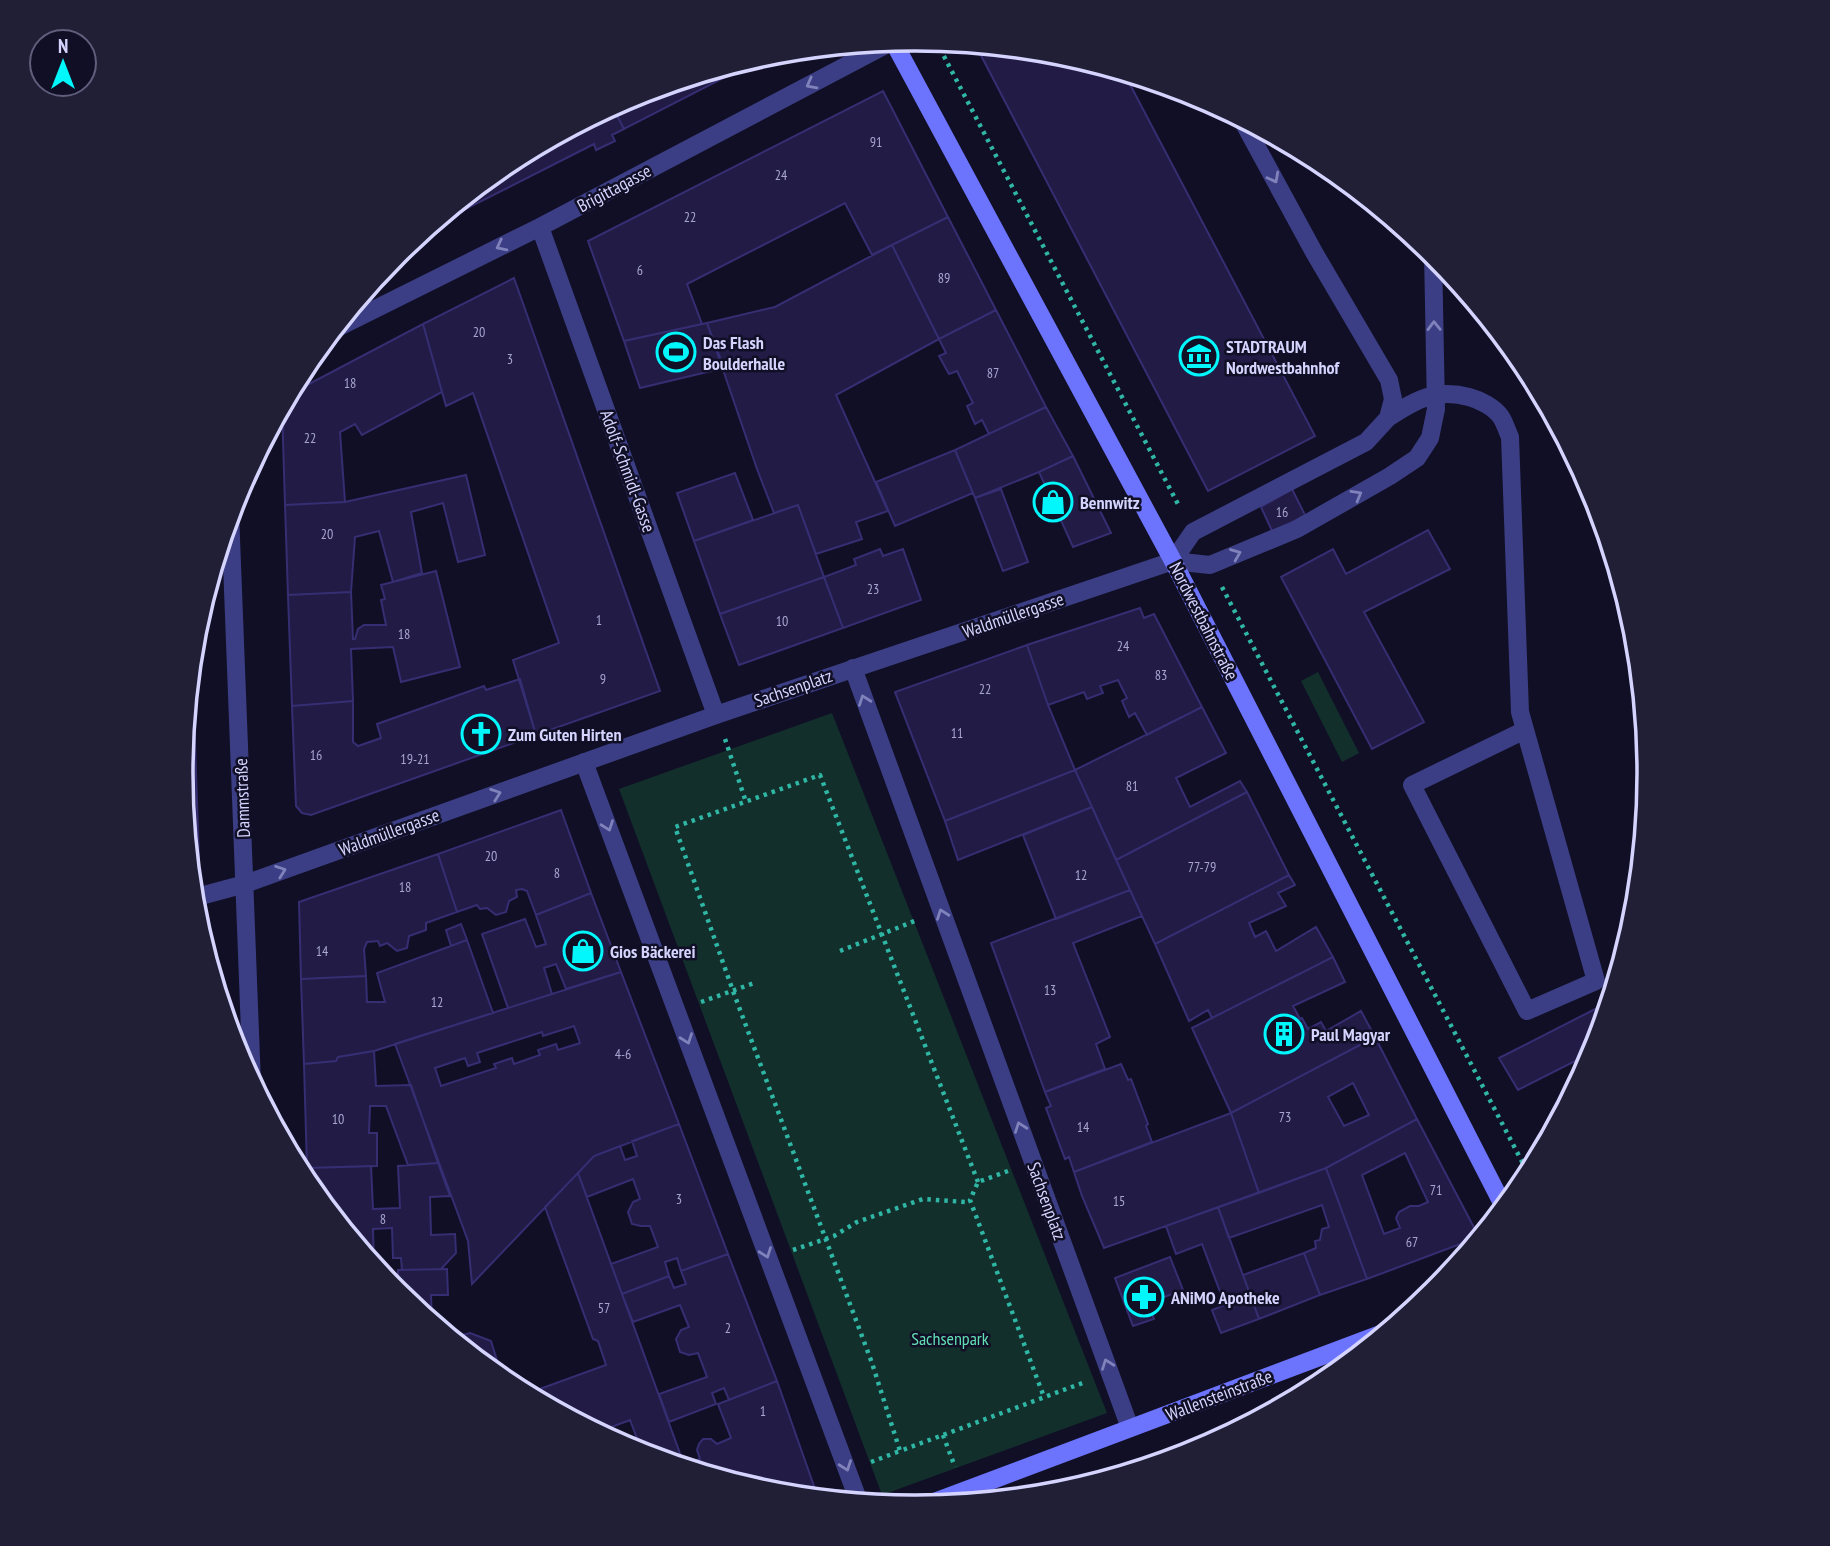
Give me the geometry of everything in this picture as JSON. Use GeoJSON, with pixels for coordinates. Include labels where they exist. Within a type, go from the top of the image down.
{"type":"FeatureCollection","features":[{"type":"Feature","properties":{"kind":"street","name":"Nordwestbahnstraße"},"geometry":{"type":"LineString","coordinates":[[899,51],[1173,561],[1499,1197]]}},
{"type":"Feature","properties":{"kind":"street","name":"Brigittagasse"},"geometry":{"type":"LineString","coordinates":[[353,320],[540,227],[872,52]]}},
{"type":"Feature","properties":{"kind":"street"},"geometry":{"type":"LineString","coordinates":[[1249,133],[1315,254],[1389,380],[1393,399],[1388,418]]}},
{"type":"Feature","properties":{"kind":"street","name":"Adolf-Schmidl-Gasse"},"geometry":{"type":"LineString","coordinates":[[540,227],[716,715]]}},
{"type":"Feature","properties":{"kind":"street"},"geometry":{"type":"LineString","coordinates":[[1433,270],[1435,394],[1436,409],[1430,438],[1417,458],[1297,529],[1210,565],[1173,561],[1193,532],[1366,442],[1388,418],[1411,403],[1435,394],[1457,394],[1480,400],[1500,415],[1510,437],[1520,712],[1596,981],[1527,1011],[1412,785],[1525,730]]}},
{"type":"Feature","properties":{"kind":"street","name":"Dammstraße"},"geometry":{"type":"LineString","coordinates":[[231,540],[251,1056]]}},
{"type":"Feature","properties":{"kind":"street","name":"Waldmüllergasse"},"geometry":{"type":"LineString","coordinates":[[853,668],[1173,561]]}},
{"type":"Feature","properties":{"kind":"street","name":"Sachsenplatz"},"geometry":{"type":"LineString","coordinates":[[584,762],[853,668],[1130,1428]]}},
{"type":"Feature","properties":{"kind":"street"},"geometry":{"type":"LineString","coordinates":[[584,762],[856,1493]]}},
{"type":"Feature","properties":{"kind":"street","name":"Waldmüllergasse"},"geometry":{"type":"LineString","coordinates":[[204,895],[246,884],[584,762]]}},
{"type":"Feature","properties":{"kind":"street","name":"Wallensteinstraße"},"geometry":{"type":"LineString","coordinates":[[1130,1428],[1360,1342]]}},
{"type":"Feature","properties":{"kind":"street"},"geometry":{"type":"LineString","coordinates":[[981,1492],[1130,1428]]}},
{"type":"Feature","properties":{"kind":"path"},"geometry":{"type":"LineString","coordinates":[[942,52],[1193,532]]}},
{"type":"Feature","properties":{"kind":"path"},"geometry":{"type":"LineString","coordinates":[[1210,565],[1523,1163]]}},
{"type":"Feature","properties":{"kind":"path"},"geometry":{"type":"LineString","coordinates":[[716,715],[746,802]]}},
{"type":"Feature","properties":{"kind":"path"},"geometry":{"type":"LineString","coordinates":[[978,1182],[820,775],[675,827],[872,1363],[900,1451],[1110,1372]]}},
{"type":"Feature","properties":{"kind":"path"},"geometry":{"type":"LineString","coordinates":[[839,951],[941,910]]}},
{"type":"Feature","properties":{"kind":"path"},"geometry":{"type":"LineString","coordinates":[[677,1011],[757,982]]}},
{"type":"Feature","properties":{"kind":"path"},"geometry":{"type":"LineString","coordinates":[[1032,1161],[978,1182],[970,1200],[1044,1397]]}},
{"type":"Feature","properties":{"kind":"path"},"geometry":{"type":"LineString","coordinates":[[769,1259],[834,1236],[857,1222],[923,1199],[965,1202],[970,1200]]}},
{"type":"Feature","properties":{"kind":"path"},"geometry":{"type":"LineString","coordinates":[[872,1363],[880,1360]]}},
{"type":"Feature","properties":{"kind":"green space"},"geometry":{"type":"Polygon","coordinates":[[[1318,672],[1359,753],[1342,762],[1301,681],[1318,672]]]}},
{"type":"Feature","properties":{"kind":"green space","name":"Sachsenpark"},"geometry":{"type":"Polygon","coordinates":[[[832,713],[1107,1413],[882,1494],[619,789],[832,713]]]}},
{"type":"Feature","properties":{"kind":"building"},"geometry":{"type":"Polygon","coordinates":[[[980,54],[1056,65],[1130,84],[1315,436],[1208,491],[980,54]]]}},
{"type":"Feature","properties":{"kind":"building"},"geometry":{"type":"Polygon","coordinates":[[[730,75],[624,129],[617,116],[683,89],[730,75]]]}},
{"type":"Feature","properties":{"kind":"building"},"geometry":{"type":"Polygon","coordinates":[[[883,91],[948,217],[872,255],[845,203],[687,284],[702,324],[624,341],[588,241],[883,91]]]}},
{"type":"Feature","properties":{"kind":"building"},"geometry":{"type":"Polygon","coordinates":[[[617,116],[624,129],[612,135],[615,141],[596,150],[594,144],[462,211],[514,172],[617,116]]]}},
{"type":"Feature","properties":{"kind":"building"},"geometry":{"type":"Polygon","coordinates":[[[948,217],[996,310],[939,339],[892,245],[948,217]]]}},
{"type":"Feature","properties":{"kind":"building"},"geometry":{"type":"Polygon","coordinates":[[[892,245],[939,339],[836,395],[888,511],[856,522],[862,539],[816,554],[798,505],[774,513],[707,323],[775,307],[892,245]]]}},
{"type":"Feature","properties":{"kind":"building"},"geometry":{"type":"Polygon","coordinates":[[[514,278],[660,691],[536,735],[513,660],[559,643],[473,393],[446,406],[423,324],[514,278]]]}},
{"type":"Feature","properties":{"kind":"building"},"geometry":{"type":"Polygon","coordinates":[[[996,310],[1046,407],[989,434],[982,420],[975,424],[967,406],[973,403],[957,371],[949,374],[939,356],[946,353],[939,339],[996,310]]]}},
{"type":"Feature","properties":{"kind":"building"},"geometry":{"type":"Polygon","coordinates":[[[707,323],[724,368],[640,388],[624,341],[707,323]]]}},
{"type":"Feature","properties":{"kind":"building"},"geometry":{"type":"Polygon","coordinates":[[[423,324],[442,392],[362,435],[355,424],[340,432],[345,502],[285,505],[283,426],[306,386],[423,324]]]}},
{"type":"Feature","properties":{"kind":"building"},"geometry":{"type":"Polygon","coordinates":[[[1046,407],[1073,456],[975,498],[955,450],[1046,407]]]}},
{"type":"Feature","properties":{"kind":"building"},"geometry":{"type":"Polygon","coordinates":[[[955,450],[973,493],[895,526],[876,482],[955,450]]]}},
{"type":"Feature","properties":{"kind":"building"},"geometry":{"type":"Polygon","coordinates":[[[1073,456],[1111,533],[1073,547],[1039,472],[1073,456]]]}},
{"type":"Feature","properties":{"kind":"building"},"geometry":{"type":"Polygon","coordinates":[[[735,473],[753,520],[694,541],[677,493],[735,473]]]}},
{"type":"Feature","properties":{"kind":"building"},"geometry":{"type":"Polygon","coordinates":[[[466,475],[485,555],[458,562],[443,503],[411,512],[422,573],[393,582],[379,531],[355,537],[351,592],[288,595],[285,505],[345,502],[466,475]]]}},
{"type":"Feature","properties":{"kind":"building"},"geometry":{"type":"Polygon","coordinates":[[[1001,489],[1028,562],[1003,571],[975,498],[1001,489]]]}},
{"type":"Feature","properties":{"kind":"building"},"geometry":{"type":"Polygon","coordinates":[[[1292,489],[1305,515],[1273,533],[1261,507],[1292,489]]]}},
{"type":"Feature","properties":{"kind":"building"},"geometry":{"type":"Polygon","coordinates":[[[798,505],[824,577],[720,614],[694,541],[798,505]]]}},
{"type":"Feature","properties":{"kind":"building"},"geometry":{"type":"Polygon","coordinates":[[[1428,530],[1450,569],[1364,612],[1424,722],[1372,749],[1281,577],[1333,549],[1346,574],[1428,530]]]}},
{"type":"Feature","properties":{"kind":"building"},"geometry":{"type":"Polygon","coordinates":[[[880,549],[883,556],[903,549],[921,600],[843,628],[824,577],[856,565],[854,559],[880,549]]]}},
{"type":"Feature","properties":{"kind":"building"},"geometry":{"type":"Polygon","coordinates":[[[436,571],[460,667],[401,682],[393,647],[351,649],[353,701],[292,706],[288,595],[351,592],[355,639],[358,629],[364,625],[386,625],[381,600],[385,599],[381,585],[436,571]]]}},
{"type":"Feature","properties":{"kind":"building"},"geometry":{"type":"Polygon","coordinates":[[[824,577],[843,628],[739,665],[720,614],[824,577]]]}},
{"type":"Feature","properties":{"kind":"building"},"geometry":{"type":"Polygon","coordinates":[[[1140,608],[1144,618],[1154,614],[1202,707],[1147,735],[1135,713],[1129,717],[1122,701],[1127,698],[1118,680],[1100,686],[1103,693],[1087,699],[1084,692],[1048,705],[1027,645],[1140,608]]]}},
{"type":"Feature","properties":{"kind":"building"},"geometry":{"type":"Polygon","coordinates":[[[1027,645],[1075,770],[945,821],[895,692],[1027,645]]]}},
{"type":"Feature","properties":{"kind":"building"},"geometry":{"type":"Polygon","coordinates":[[[520,679],[536,735],[311,815],[302,813],[296,806],[292,706],[353,701],[353,742],[358,746],[381,738],[377,724],[484,686],[486,690],[520,679]]]}},
{"type":"Feature","properties":{"kind":"building"},"geometry":{"type":"Polygon","coordinates":[[[1202,707],[1226,753],[1176,778],[1190,807],[1240,781],[1247,792],[1116,860],[1075,770],[1202,707]]]}},
{"type":"Feature","properties":{"kind":"building"},"geometry":{"type":"Polygon","coordinates":[[[195,744],[198,861],[194,820],[195,744]]]}},
{"type":"Feature","properties":{"kind":"building"},"geometry":{"type":"Polygon","coordinates":[[[1075,770],[1092,807],[958,860],[945,821],[1075,770]]]}},
{"type":"Feature","properties":{"kind":"building"},"geometry":{"type":"Polygon","coordinates":[[[1247,792],[1289,875],[1155,944],[1116,860],[1247,792]]]}},
{"type":"Feature","properties":{"kind":"building"},"geometry":{"type":"Polygon","coordinates":[[[1092,807],[1130,890],[1056,919],[1023,835],[1092,807]]]}},
{"type":"Feature","properties":{"kind":"building"},"geometry":{"type":"Polygon","coordinates":[[[561,810],[591,893],[536,915],[527,891],[522,889],[516,890],[517,897],[509,901],[506,912],[496,915],[487,908],[480,909],[477,905],[457,912],[438,854],[561,810]]]}},
{"type":"Feature","properties":{"kind":"building"},"geometry":{"type":"Polygon","coordinates":[[[438,854],[457,912],[426,923],[426,930],[409,936],[407,948],[397,951],[387,943],[380,946],[378,941],[367,942],[364,949],[366,976],[301,979],[299,902],[438,854]]]}},
{"type":"Feature","properties":{"kind":"building"},"geometry":{"type":"Polygon","coordinates":[[[1289,875],[1295,885],[1278,893],[1286,906],[1249,923],[1255,937],[1266,931],[1276,951],[1316,927],[1333,957],[1212,1018],[1208,1010],[1189,1021],[1155,944],[1289,875]]]}},
{"type":"Feature","properties":{"kind":"building"},"geometry":{"type":"Polygon","coordinates":[[[1130,890],[1142,916],[1073,943],[1110,1037],[1096,1044],[1105,1069],[1045,1092],[991,943],[1130,890]]]}},
{"type":"Feature","properties":{"kind":"building"},"geometry":{"type":"Polygon","coordinates":[[[591,893],[621,972],[566,989],[556,964],[544,968],[552,994],[508,1008],[482,934],[525,919],[536,947],[546,944],[536,915],[591,893]]]}},
{"type":"Feature","properties":{"kind":"building"},"geometry":{"type":"Polygon","coordinates":[[[461,924],[467,940],[451,946],[446,930],[461,924]]]}},
{"type":"Feature","properties":{"kind":"building"},"geometry":{"type":"Polygon","coordinates":[[[467,940],[493,1013],[374,1051],[338,1057],[336,1061],[304,1064],[301,979],[366,976],[367,1002],[385,1002],[377,973],[467,940]]]}},
{"type":"Feature","properties":{"kind":"building","name":"Paul Magyar"},"geometry":{"type":"Polygon","coordinates":[[[1333,957],[1345,982],[1293,1006],[1308,1029],[1321,1022],[1326,1031],[1361,1011],[1375,1037],[1231,1113],[1192,1028],[1333,957]]]}},
{"type":"Feature","properties":{"kind":"building"},"geometry":{"type":"Polygon","coordinates":[[[621,972],[679,1124],[594,1156],[472,1284],[468,1241],[395,1044],[621,972]],[[574,1026],[543,1036],[542,1032],[477,1053],[480,1062],[468,1066],[465,1058],[435,1068],[441,1086],[496,1068],[494,1064],[512,1058],[514,1064],[540,1055],[538,1050],[556,1044],[558,1050],[580,1043],[574,1026]]]}},
{"type":"Feature","properties":{"kind":"building"},"geometry":{"type":"Polygon","coordinates":[[[1598,1008],[1577,1060],[1518,1090],[1499,1058],[1598,1008]]]}},
{"type":"Feature","properties":{"kind":"building"},"geometry":{"type":"Polygon","coordinates":[[[1375,1037],[1417,1119],[1326,1168],[1259,1193],[1231,1113],[1375,1037]],[[1353,1083],[1328,1097],[1344,1126],[1369,1115],[1353,1083]]]}},
{"type":"Feature","properties":{"kind":"building"},"geometry":{"type":"Polygon","coordinates":[[[374,1051],[376,1086],[411,1085],[438,1163],[408,1165],[386,1106],[370,1106],[369,1133],[377,1133],[377,1166],[310,1168],[307,1162],[304,1064],[336,1061],[338,1057],[374,1051]]]}},
{"type":"Feature","properties":{"kind":"building"},"geometry":{"type":"Polygon","coordinates":[[[1121,1064],[1128,1080],[1131,1079],[1152,1142],[1074,1172],[1069,1157],[1065,1159],[1046,1108],[1051,1106],[1045,1092],[1121,1064]]]}},
{"type":"Feature","properties":{"kind":"building"},"geometry":{"type":"Polygon","coordinates":[[[1231,1113],[1259,1193],[1104,1248],[1074,1172],[1231,1113]]]}},
{"type":"Feature","properties":{"kind":"building"},"geometry":{"type":"Polygon","coordinates":[[[1417,1119],[1475,1229],[1463,1243],[1367,1279],[1326,1168],[1417,1119]],[[1405,1153],[1362,1175],[1384,1234],[1400,1228],[1396,1218],[1399,1212],[1410,1206],[1428,1202],[1405,1153]]]}},
{"type":"Feature","properties":{"kind":"building"},"geometry":{"type":"Polygon","coordinates":[[[679,1124],[728,1254],[681,1271],[677,1258],[665,1262],[669,1276],[622,1294],[611,1264],[658,1247],[650,1226],[632,1224],[628,1212],[633,1202],[640,1199],[633,1179],[587,1197],[578,1173],[594,1156],[620,1146],[625,1160],[637,1156],[632,1141],[679,1124]]]}},
{"type":"Feature","properties":{"kind":"building"},"geometry":{"type":"Polygon","coordinates":[[[438,1163],[450,1196],[430,1197],[431,1235],[455,1234],[456,1253],[441,1269],[402,1270],[401,1258],[393,1258],[392,1228],[373,1229],[374,1251],[342,1213],[310,1168],[371,1166],[373,1209],[400,1208],[398,1166],[438,1163]]]}},
{"type":"Feature","properties":{"kind":"building"},"geometry":{"type":"Polygon","coordinates":[[[1326,1168],[1367,1279],[1320,1295],[1304,1253],[1316,1248],[1315,1241],[1320,1240],[1322,1229],[1329,1227],[1322,1205],[1229,1238],[1218,1207],[1326,1168]]]}},
{"type":"Feature","properties":{"kind":"building"},"geometry":{"type":"Polygon","coordinates":[[[578,1173],[681,1456],[637,1439],[630,1420],[610,1427],[539,1389],[606,1365],[598,1341],[593,1339],[545,1207],[578,1173]]]}},
{"type":"Feature","properties":{"kind":"building"},"geometry":{"type":"Polygon","coordinates":[[[1218,1207],[1259,1319],[1221,1333],[1212,1310],[1225,1305],[1202,1244],[1176,1254],[1166,1226],[1218,1207]]]}},
{"type":"Feature","properties":{"kind":"building"},"geometry":{"type":"Polygon","coordinates":[[[1304,1253],[1320,1295],[1259,1319],[1243,1275],[1304,1253]]]}},
{"type":"Feature","properties":{"kind":"building"},"geometry":{"type":"Polygon","coordinates":[[[728,1254],[777,1381],[729,1400],[724,1388],[712,1393],[716,1404],[669,1422],[659,1394],[707,1377],[698,1353],[689,1355],[680,1352],[676,1339],[681,1330],[689,1327],[680,1305],[633,1322],[622,1294],[669,1276],[674,1288],[686,1284],[681,1271],[728,1254]]]}},
{"type":"Feature","properties":{"kind":"building","name":"ANiMO Apotheke"},"geometry":{"type":"Polygon","coordinates":[[[1170,1257],[1183,1290],[1148,1303],[1154,1319],[1133,1326],[1115,1278],[1170,1257]]]}},
{"type":"Feature","properties":{"kind":"building"},"geometry":{"type":"Polygon","coordinates":[[[447,1269],[448,1295],[431,1295],[432,1309],[398,1277],[398,1270],[447,1269]]]}},
{"type":"Feature","properties":{"kind":"building"},"geometry":{"type":"Polygon","coordinates":[[[470,1333],[491,1341],[498,1362],[475,1346],[462,1335],[470,1333]]]}},
{"type":"Feature","properties":{"kind":"building"},"geometry":{"type":"Polygon","coordinates":[[[777,1381],[814,1486],[774,1481],[695,1461],[700,1459],[697,1450],[703,1439],[711,1439],[717,1444],[731,1438],[718,1404],[777,1381]]]}},
{"type":"Feature","properties":{"kind":"place","name":"Das Flash Boulderhalle"},"geometry":{"type":"Point","coordinates":[676,352]}},
{"type":"Feature","properties":{"kind":"place","name":"STADTRAUM Nordwestbahnhof"},"geometry":{"type":"Point","coordinates":[1199,356]}},
{"type":"Feature","properties":{"kind":"place","name":"Bennwitz"},"geometry":{"type":"Point","coordinates":[1053,502]}},
{"type":"Feature","properties":{"kind":"place","name":"Zum Guten Hirten"},"geometry":{"type":"Point","coordinates":[481,734]}},
{"type":"Feature","properties":{"kind":"place","name":"Gios Bäckerei"},"geometry":{"type":"Point","coordinates":[583,951]}},
{"type":"Feature","properties":{"kind":"place","name":"Paul Magyar"},"geometry":{"type":"Point","coordinates":[1284,1034]}},
{"type":"Feature","properties":{"kind":"place","name":"ANiMO Apotheke"},"geometry":{"type":"Point","coordinates":[1144,1297]}}]}
